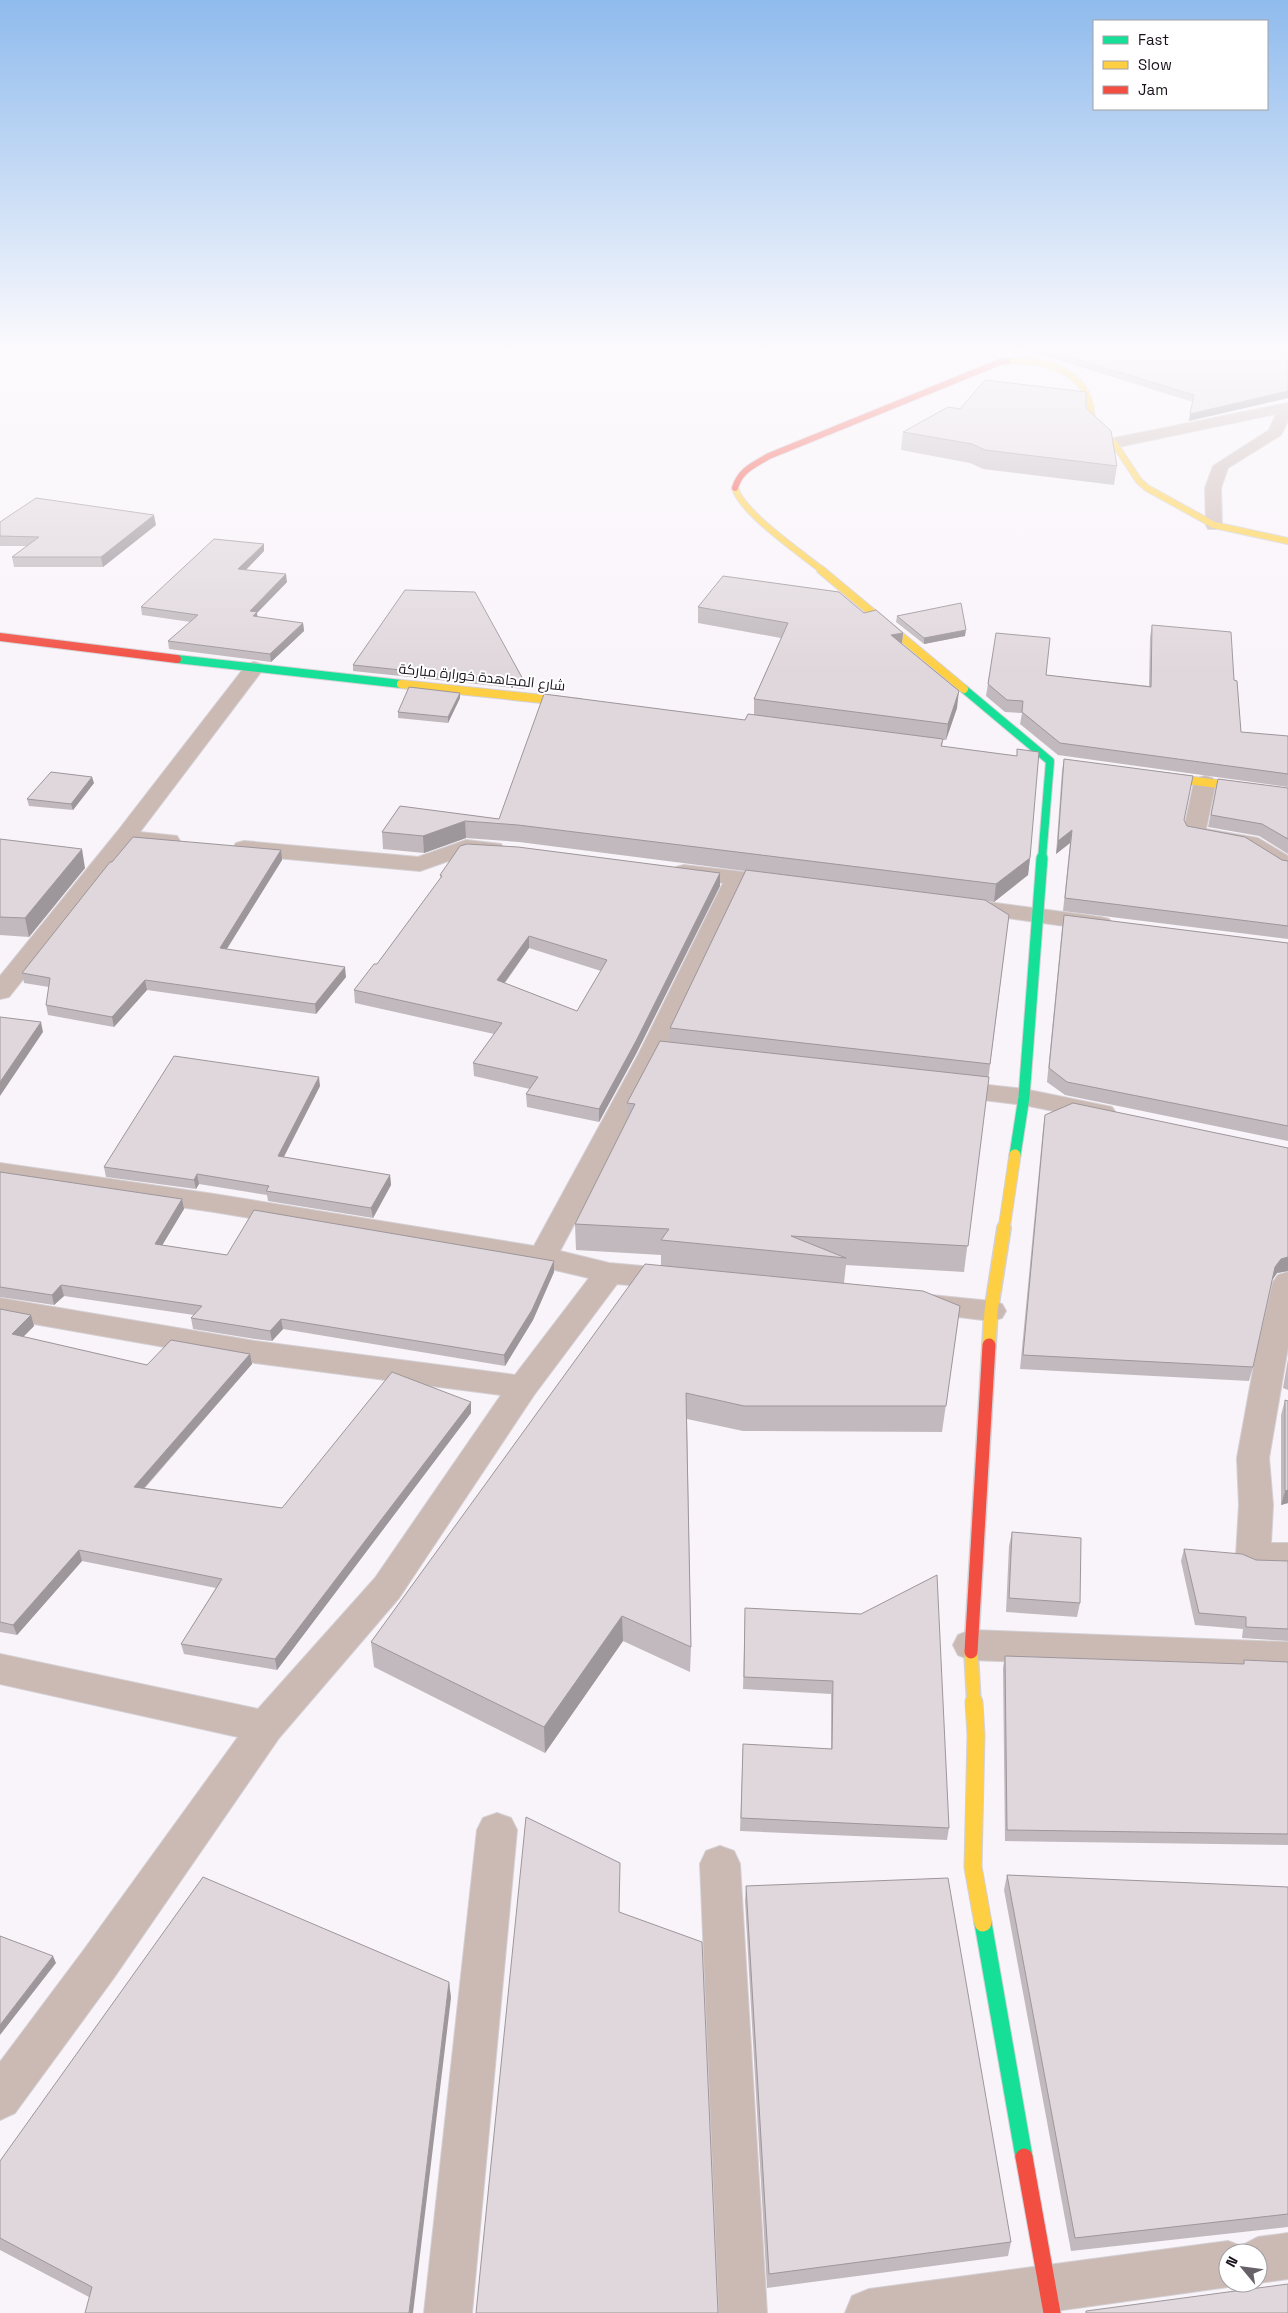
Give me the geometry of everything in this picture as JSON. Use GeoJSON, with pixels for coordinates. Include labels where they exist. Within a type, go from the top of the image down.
{"type":"FeatureCollection","features":[{"type":"Feature","properties":{"kind":"street"},"geometry":{"type":"LineString","coordinates":[[769,455],[756,461],[735,480],[734,489],[739,498],[755,515],[1055,762]]}},
{"type":"Feature","properties":{"kind":"street"},"geometry":{"type":"LineString","coordinates":[[1122,455],[1139,481],[1214,525],[1288,541]]}},
{"type":"Feature","properties":{"kind":"street"},"geometry":{"type":"LineString","coordinates":[[1214,525],[1213,488],[1221,466],[1239,455]]}},
{"type":"Feature","properties":{"kind":"street","name":"شارع المجاهدة خورارة مباركة"},"geometry":{"type":"LineString","coordinates":[[0,637],[254,668],[588,704]]}},
{"type":"Feature","properties":{"kind":"street"},"geometry":{"type":"LineString","coordinates":[[0,992],[125,837],[254,668]]}},
{"type":"Feature","properties":{"kind":"street"},"geometry":{"type":"LineString","coordinates":[[1030,759],[1055,762]]}},
{"type":"Feature","properties":{"kind":"street"},"geometry":{"type":"LineString","coordinates":[[1050,2300],[974,1867],[976,1735],[971,1645],[979,1548],[991,1311],[1024,1097],[1038,915],[1055,762]]}},
{"type":"Feature","properties":{"kind":"street"},"geometry":{"type":"LineString","coordinates":[[1146,775],[1288,793]]}},
{"type":"Feature","properties":{"kind":"street"},"geometry":{"type":"LineString","coordinates":[[1205,782],[1194,833],[1250,843],[1288,866]]}},
{"type":"Feature","properties":{"kind":"street"},"geometry":{"type":"LineString","coordinates":[[125,837],[193,843]]}},
{"type":"Feature","properties":{"kind":"street"},"geometry":{"type":"LineString","coordinates":[[222,846],[420,864],[466,847],[510,850]]}},
{"type":"Feature","properties":{"kind":"street"},"geometry":{"type":"LineString","coordinates":[[660,869],[796,885]]}},
{"type":"Feature","properties":{"kind":"street"},"geometry":{"type":"LineString","coordinates":[[542,1257],[651,1055],[737,878]]}},
{"type":"Feature","properties":{"kind":"street"},"geometry":{"type":"LineString","coordinates":[[941,903],[1125,927]]}},
{"type":"Feature","properties":{"kind":"street"},"geometry":{"type":"LineString","coordinates":[[651,1055],[680,1058]]}},
{"type":"Feature","properties":{"kind":"street"},"geometry":{"type":"LineString","coordinates":[[926,1086],[1024,1097],[1122,1117]]}},
{"type":"Feature","properties":{"kind":"street"},"geometry":{"type":"LineString","coordinates":[[0,1172],[224,1205],[542,1257],[609,1272],[698,1281]]}},
{"type":"Feature","properties":{"kind":"street"},"geometry":{"type":"LineString","coordinates":[[0,2098],[98,1965],[266,1727],[388,1588],[523,1386],[609,1272]]}},
{"type":"Feature","properties":{"kind":"street"},"geometry":{"type":"LineString","coordinates":[[1288,1282],[1271,1354],[1276,1400],[1253,1458],[1256,1505],[1252,1556],[1288,1557]]}},
{"type":"Feature","properties":{"kind":"street"},"geometry":{"type":"LineString","coordinates":[[893,1301],[991,1311]]}},
{"type":"Feature","properties":{"kind":"street"},"geometry":{"type":"LineString","coordinates":[[0,1308],[255,1352],[523,1386]]}},
{"type":"Feature","properties":{"kind":"street"},"geometry":{"type":"LineString","coordinates":[[971,1645],[1288,1657]]}},
{"type":"Feature","properties":{"kind":"street"},"geometry":{"type":"LineString","coordinates":[[0,1670],[266,1727]]}},
{"type":"Feature","properties":{"kind":"street"},"geometry":{"type":"LineString","coordinates":[[448,2313],[496,1830]]}},
{"type":"Feature","properties":{"kind":"street"},"geometry":{"type":"LineString","coordinates":[[720,1864],[743,2313]]}},
{"type":"Feature","properties":{"kind":"street"},"geometry":{"type":"LineString","coordinates":[[1268,2259],[1288,2256]]}},
{"type":"Feature","properties":{"kind":"street"},"geometry":{"type":"LineString","coordinates":[[869,2313],[1050,2300],[1218,2266]]}},
{"type":"Feature","properties":{"kind":"building"},"geometry":{"type":"Polygon","coordinates":[[[1026,455],[1115,455],[1117,466],[1026,455]]]}},
{"type":"Feature","properties":{"kind":"building"},"geometry":{"type":"Polygon","coordinates":[[[36,498],[154,515],[101,557],[12,557],[39,537],[0,536],[0,522],[36,498]]]}},
{"type":"Feature","properties":{"kind":"building"},"geometry":{"type":"Polygon","coordinates":[[[214,539],[264,544],[238,569],[286,574],[250,611],[257,612],[253,616],[303,623],[270,654],[168,641],[198,615],[141,607],[214,539]]]}},
{"type":"Feature","properties":{"kind":"building"},"geometry":{"type":"Polygon","coordinates":[[[723,576],[839,592],[864,613],[876,610],[903,633],[891,635],[959,691],[948,724],[754,699],[788,623],[698,607],[723,576]]]}},
{"type":"Feature","properties":{"kind":"building"},"geometry":{"type":"Polygon","coordinates":[[[405,590],[475,592],[525,683],[353,665],[405,590]]]}},
{"type":"Feature","properties":{"kind":"building"},"geometry":{"type":"Polygon","coordinates":[[[961,603],[966,630],[924,638],[897,616],[961,603]]]}},
{"type":"Feature","properties":{"kind":"building"},"geometry":{"type":"Polygon","coordinates":[[[1152,625],[1231,632],[1234,680],[1237,681],[1241,732],[1288,736],[1288,774],[1060,743],[1022,712],[1023,701],[1007,700],[988,684],[996,633],[1050,638],[1046,675],[1151,687],[1152,625]]]}},
{"type":"Feature","properties":{"kind":"building"},"geometry":{"type":"Polygon","coordinates":[[[409,687],[460,693],[448,717],[398,712],[409,687]]]}},
{"type":"Feature","properties":{"kind":"building"},"geometry":{"type":"Polygon","coordinates":[[[544,694],[745,720],[748,714],[943,739],[941,746],[1017,756],[1017,749],[1039,752],[1030,858],[996,884],[518,825],[465,821],[423,836],[382,832],[400,806],[499,819],[544,694]]]}},
{"type":"Feature","properties":{"kind":"building"},"geometry":{"type":"Polygon","coordinates":[[[1064,759],[1193,776],[1184,820],[1187,826],[1245,837],[1282,860],[1288,861],[1288,926],[1065,898],[1072,830],[1058,841],[1064,759]]]}},
{"type":"Feature","properties":{"kind":"building"},"geometry":{"type":"Polygon","coordinates":[[[51,772],[92,777],[71,804],[27,799],[51,772]]]}},
{"type":"Feature","properties":{"kind":"building"},"geometry":{"type":"Polygon","coordinates":[[[1218,779],[1288,788],[1288,839],[1262,824],[1211,815],[1218,779]]]}},
{"type":"Feature","properties":{"kind":"building"},"geometry":{"type":"Polygon","coordinates":[[[133,837],[281,850],[220,948],[345,967],[315,1004],[145,980],[112,1017],[46,1005],[50,978],[22,973],[110,862],[133,837]]]}},
{"type":"Feature","properties":{"kind":"building"},"geometry":{"type":"Polygon","coordinates":[[[0,839],[82,849],[25,918],[0,917],[0,839]]]}},
{"type":"Feature","properties":{"kind":"building"},"geometry":{"type":"Polygon","coordinates":[[[467,844],[518,847],[720,873],[636,1041],[599,1109],[526,1094],[538,1077],[473,1063],[502,1023],[354,990],[374,964],[377,964],[442,876],[440,875],[460,846],[467,844]],[[529,936],[497,980],[577,1011],[607,960],[529,936]]]}},
{"type":"Feature","properties":{"kind":"building"},"geometry":{"type":"Polygon","coordinates":[[[746,870],[985,900],[1009,915],[990,1064],[670,1028],[746,870]]]}},
{"type":"Feature","properties":{"kind":"building"},"geometry":{"type":"Polygon","coordinates":[[[1064,915],[1288,943],[1288,1126],[1067,1082],[1049,1068],[1064,915]]]}},
{"type":"Feature","properties":{"kind":"building"},"geometry":{"type":"Polygon","coordinates":[[[0,1017],[41,1022],[0,1082],[0,1017]]]}},
{"type":"Feature","properties":{"kind":"building"},"geometry":{"type":"Polygon","coordinates":[[[660,1041],[989,1077],[968,1246],[791,1236],[846,1258],[661,1240],[669,1229],[575,1224],[635,1104],[627,1103],[660,1041]]]}},
{"type":"Feature","properties":{"kind":"building"},"geometry":{"type":"Polygon","coordinates":[[[174,1056],[319,1077],[278,1156],[390,1175],[371,1208],[266,1191],[269,1186],[197,1174],[194,1180],[104,1167],[174,1056]]]}},
{"type":"Feature","properties":{"kind":"building"},"geometry":{"type":"Polygon","coordinates":[[[1073,1103],[1288,1148],[1288,1257],[1281,1259],[1275,1267],[1253,1367],[1023,1355],[1045,1115],[1073,1103]]]}},
{"type":"Feature","properties":{"kind":"building"},"geometry":{"type":"Polygon","coordinates":[[[0,1172],[182,1199],[155,1244],[227,1255],[254,1210],[554,1261],[532,1310],[504,1355],[281,1319],[270,1331],[191,1318],[202,1306],[61,1285],[52,1295],[0,1287],[0,1172]]]}},
{"type":"Feature","properties":{"kind":"building"},"geometry":{"type":"Polygon","coordinates":[[[645,1264],[923,1291],[960,1306],[946,1406],[744,1406],[686,1393],[691,1647],[622,1616],[544,1727],[371,1642],[645,1264]]]}},
{"type":"Feature","properties":{"kind":"building"},"geometry":{"type":"Polygon","coordinates":[[[0,1309],[31,1315],[12,1334],[147,1365],[171,1340],[250,1354],[134,1487],[282,1508],[392,1372],[471,1402],[275,1659],[181,1644],[222,1579],[79,1550],[13,1625],[0,1622],[0,1309]]]}},
{"type":"Feature","properties":{"kind":"building"},"geometry":{"type":"Polygon","coordinates":[[[1285,1400],[1288,1401],[1288,1490],[1285,1491],[1285,1400]]]}},
{"type":"Feature","properties":{"kind":"building"},"geometry":{"type":"Polygon","coordinates":[[[1012,1532],[1081,1538],[1080,1603],[1009,1598],[1012,1532]]]}},
{"type":"Feature","properties":{"kind":"building"},"geometry":{"type":"Polygon","coordinates":[[[1184,1549],[1242,1554],[1256,1560],[1288,1561],[1288,1629],[1246,1627],[1246,1617],[1199,1613],[1184,1549]]]}},
{"type":"Feature","properties":{"kind":"building"},"geometry":{"type":"Polygon","coordinates":[[[937,1575],[949,1828],[741,1818],[743,1744],[832,1749],[833,1681],[744,1677],[745,1608],[861,1614],[937,1575]]]}},
{"type":"Feature","properties":{"kind":"building"},"geometry":{"type":"Polygon","coordinates":[[[1005,1656],[1244,1664],[1244,1660],[1288,1662],[1288,1834],[1007,1830],[1005,1656]]]}},
{"type":"Feature","properties":{"kind":"building"},"geometry":{"type":"Polygon","coordinates":[[[526,1817],[620,1863],[619,1912],[702,1942],[718,2313],[476,2313],[526,1817]]]}},
{"type":"Feature","properties":{"kind":"building"},"geometry":{"type":"Polygon","coordinates":[[[1007,1875],[1288,1887],[1288,2214],[1075,2238],[1007,1875]]]}},
{"type":"Feature","properties":{"kind":"building"},"geometry":{"type":"Polygon","coordinates":[[[203,1877],[449,1982],[409,2313],[85,2313],[92,2287],[0,2238],[0,2161],[203,1877]]]}},
{"type":"Feature","properties":{"kind":"building"},"geometry":{"type":"Polygon","coordinates":[[[948,1878],[1011,2242],[769,2274],[746,1886],[948,1878]]]}},
{"type":"Feature","properties":{"kind":"building"},"geometry":{"type":"Polygon","coordinates":[[[0,1936],[53,1956],[0,2025],[0,1936]]]}},
{"type":"Feature","properties":{"kind":"building"},"geometry":{"type":"Polygon","coordinates":[[[1288,2284],[1288,2313],[1086,2313],[1086,2311],[1221,2293],[1268,2293],[1268,2287],[1288,2284]]]}},
{"type":"Feature","properties":{"kind":"traffic: fast"},"geometry":{"type":"LineString","coordinates":[[177,659],[401,684]]}},
{"type":"Feature","properties":{"kind":"traffic: fast"},"geometry":{"type":"LineString","coordinates":[[964,689],[1050,761],[1024,1097],[1015,1155]]}},
{"type":"Feature","properties":{"kind":"traffic: fast"},"geometry":{"type":"LineString","coordinates":[[983,1923],[1024,2157]]}},
{"type":"Feature","properties":{"kind":"traffic: slow"},"geometry":{"type":"LineString","coordinates":[[1122,455],[1139,481],[1147,488],[1214,525],[1288,541]]}},
{"type":"Feature","properties":{"kind":"traffic: slow"},"geometry":{"type":"LineString","coordinates":[[735,488],[738,498],[755,515],[964,689]]}},
{"type":"Feature","properties":{"kind":"traffic: slow"},"geometry":{"type":"LineString","coordinates":[[401,684],[580,703]]}},
{"type":"Feature","properties":{"kind":"traffic: slow"},"geometry":{"type":"LineString","coordinates":[[1156,776],[1288,793]]}},
{"type":"Feature","properties":{"kind":"traffic: slow"},"geometry":{"type":"LineString","coordinates":[[989,1345],[991,1311],[1015,1155]]}},
{"type":"Feature","properties":{"kind":"traffic: slow"},"geometry":{"type":"LineString","coordinates":[[971,1652],[976,1735],[973,1867],[983,1923]]}},
{"type":"Feature","properties":{"kind":"traffic: jam"},"geometry":{"type":"LineString","coordinates":[[735,488],[738,477],[744,471],[772,455]]}},
{"type":"Feature","properties":{"kind":"traffic: jam"},"geometry":{"type":"LineString","coordinates":[[0,637],[177,659]]}},
{"type":"Feature","properties":{"kind":"traffic: jam"},"geometry":{"type":"LineString","coordinates":[[971,1652],[989,1345]]}},
{"type":"Feature","properties":{"kind":"traffic: jam"},"geometry":{"type":"LineString","coordinates":[[1024,2157],[1052,2313]]}}]}
